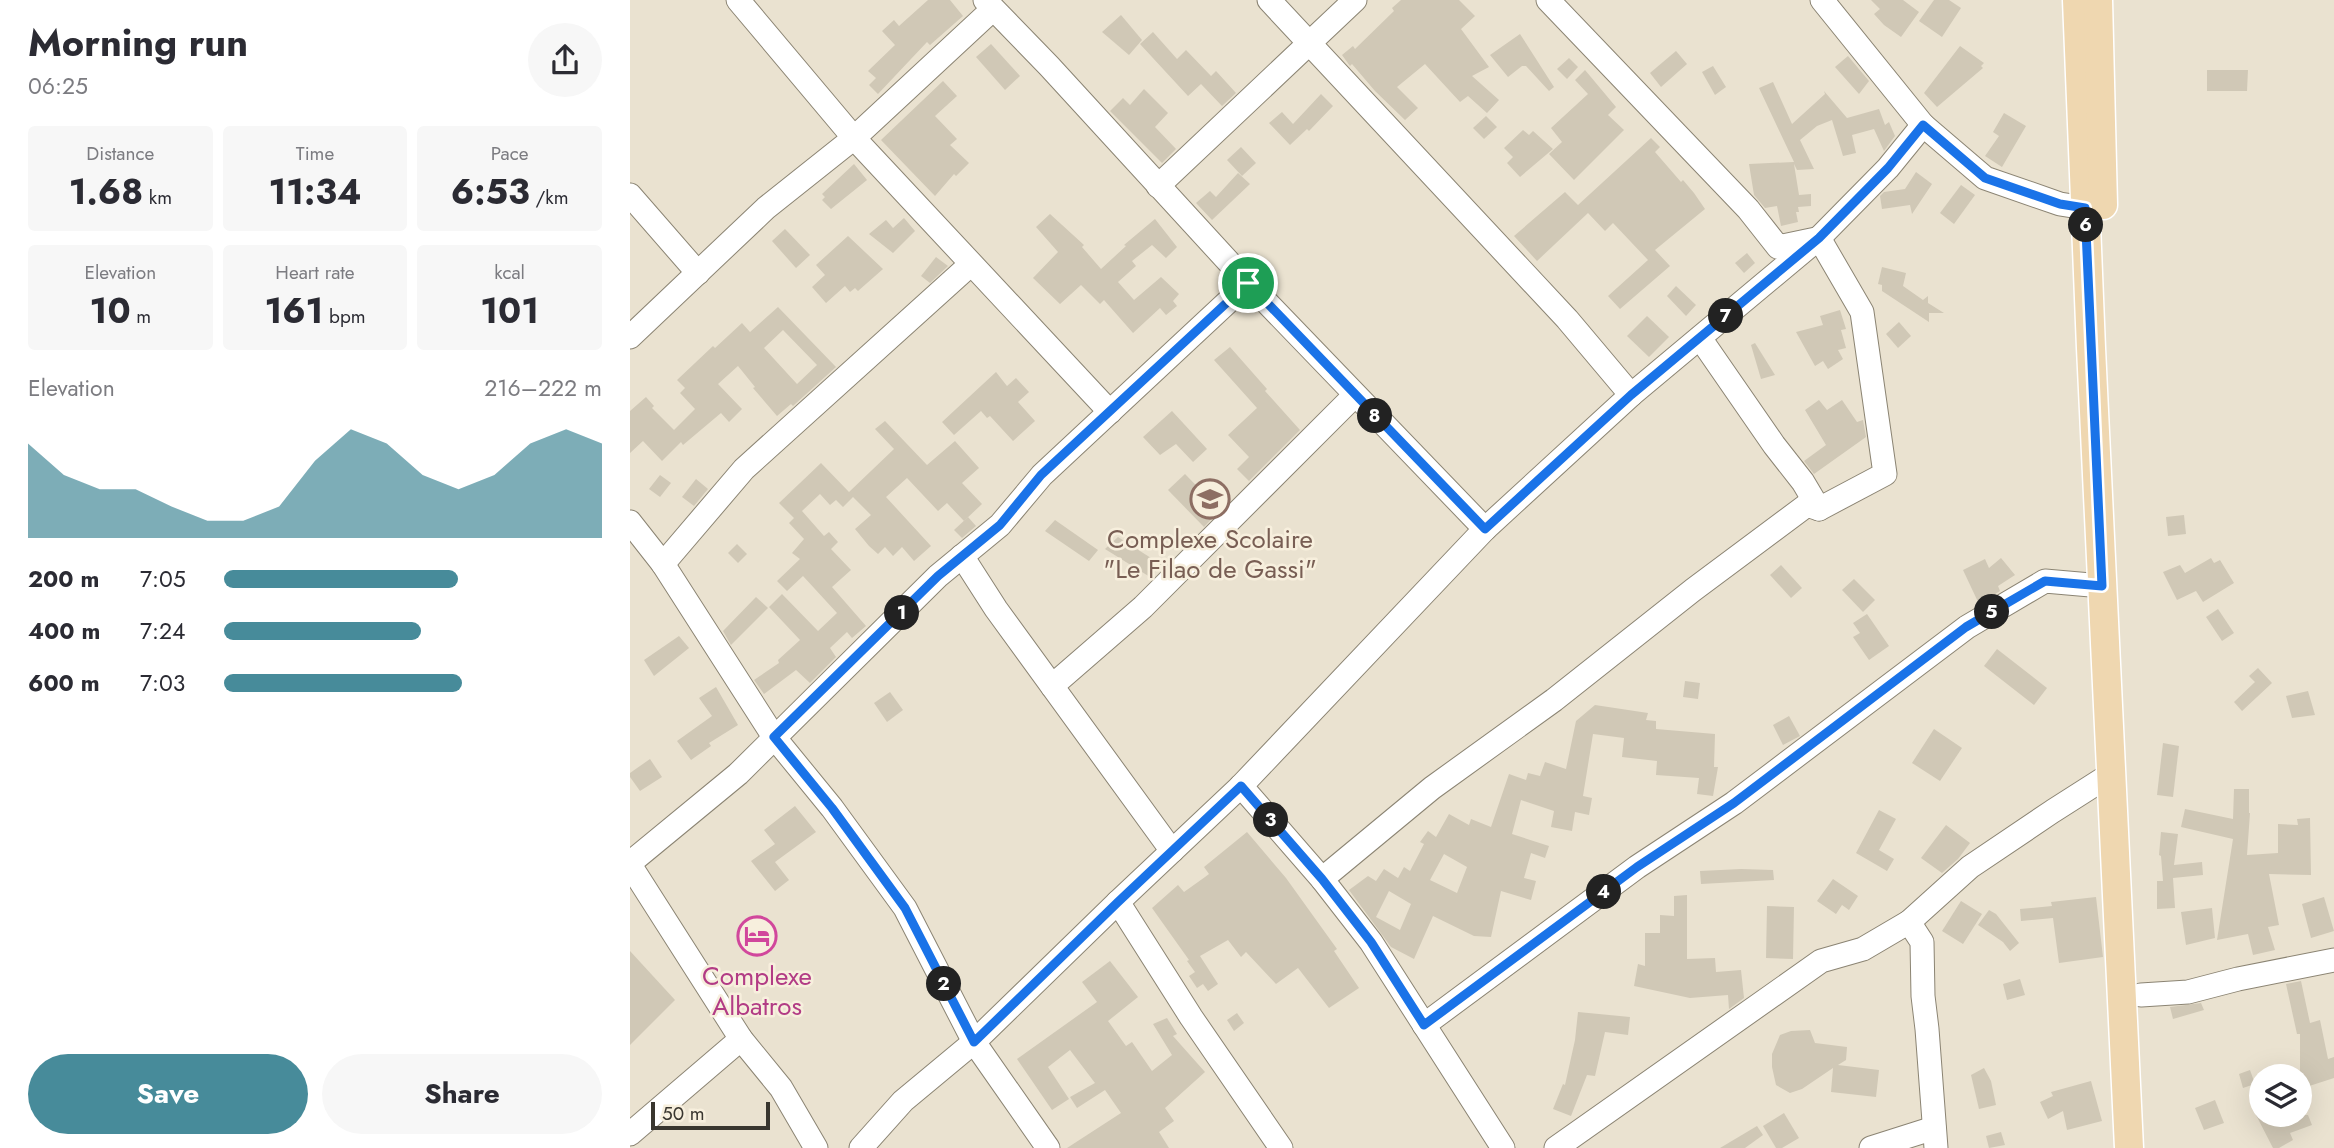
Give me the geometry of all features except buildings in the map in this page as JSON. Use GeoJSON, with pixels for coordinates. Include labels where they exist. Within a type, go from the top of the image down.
{"type":"FeatureCollection","features":[{"type":"Feature","properties":{"kind":"main road"},"geometry":{"type":"LineString","coordinates":[[2077,0],[2085,208],[2099,347],[2141,995],[2148,1148]]}},
{"type":"Feature","properties":{"kind":"main road"},"geometry":{"type":"LineString","coordinates":[[2098,0],[2102,586],[2129,1148]]}},
{"type":"Feature","properties":{"kind":"street"},"geometry":{"type":"LineString","coordinates":[[738,0],[854,138],[1110,412]]}},
{"type":"Feature","properties":{"kind":"street"},"geometry":{"type":"LineString","coordinates":[[1269,0],[1567,319],[1631,395]]}},
{"type":"Feature","properties":{"kind":"street"},"geometry":{"type":"LineString","coordinates":[[1158,186],[1355,0]]}},
{"type":"Feature","properties":{"kind":"street"},"geometry":{"type":"LineString","coordinates":[[1548,0],[1748,209],[1778,247],[1819,238]]}},
{"type":"Feature","properties":{"kind":"street"},"geometry":{"type":"LineString","coordinates":[[1822,0],[1923,125],[1985,178],[2060,204],[2085,208]]}},
{"type":"Feature","properties":{"kind":"street"},"geometry":{"type":"LineString","coordinates":[[630,337],[766,208],[854,138],[989,4],[1248,283],[1485,529]]}},
{"type":"Feature","properties":{"kind":"street"},"geometry":{"type":"LineString","coordinates":[[861,1148],[903,1101],[974,1042],[1241,786],[1485,529],[1631,395],[1819,238],[1888,168],[1923,125]]}},
{"type":"Feature","properties":{"kind":"street"},"geometry":{"type":"LineString","coordinates":[[630,195],[698,272]]}},
{"type":"Feature","properties":{"kind":"street"},"geometry":{"type":"LineString","coordinates":[[1322,879],[1432,788],[1554,700],[1693,590],[1807,505],[1819,509],[1885,474],[1862,312],[1819,238]]}},
{"type":"Feature","properties":{"kind":"street"},"geometry":{"type":"LineString","coordinates":[[663,564],[744,469],[970,265]]}},
{"type":"Feature","properties":{"kind":"street"},"geometry":{"type":"LineString","coordinates":[[816,1148],[781,1088],[741,1038],[630,864],[738,775],[938,576],[1000,525],[1041,475],[1248,283]]}},
{"type":"Feature","properties":{"kind":"street"},"geometry":{"type":"LineString","coordinates":[[1700,338],[1803,482],[1819,509]]}},
{"type":"Feature","properties":{"kind":"street"},"geometry":{"type":"LineString","coordinates":[[1052,686],[1143,607],[1355,395]]}},
{"type":"Feature","properties":{"kind":"street"},"geometry":{"type":"LineString","coordinates":[[630,522],[663,564],[774,737],[832,808],[905,908],[974,1042],[1048,1148]]}},
{"type":"Feature","properties":{"kind":"street"},"geometry":{"type":"LineString","coordinates":[[962,556],[996,609],[1172,851]]}},
{"type":"Feature","properties":{"kind":"street"},"geometry":{"type":"LineString","coordinates":[[1424,1025],[1637,867],[1734,803],[1966,627],[2045,581],[2102,586]]}},
{"type":"Feature","properties":{"kind":"street"},"geometry":{"type":"LineString","coordinates":[[1556,1148],[1821,961],[1863,949],[1909,922],[1970,867],[2111,774]]}},
{"type":"Feature","properties":{"kind":"street"},"geometry":{"type":"LineString","coordinates":[[1241,786],[1322,879],[1371,942],[1503,1148]]}},
{"type":"Feature","properties":{"kind":"street"},"geometry":{"type":"LineString","coordinates":[[1118,902],[1191,1017],[1281,1148]]}},
{"type":"Feature","properties":{"kind":"street"},"geometry":{"type":"LineString","coordinates":[[1871,1148],[1935,1138],[1923,996],[1922,942],[1909,922]]}},
{"type":"Feature","properties":{"kind":"street"},"geometry":{"type":"LineString","coordinates":[[2141,995],[2188,992],[2334,960]]}},
{"type":"Feature","properties":{"kind":"street"},"geometry":{"type":"LineString","coordinates":[[630,1134],[741,1038]]}},
{"type":"Feature","properties":{"kind":"place","name":"Complexe Scolaire \"Le Filao de Gassi\""},"geometry":{"type":"Point","coordinates":[1210,499]}},
{"type":"Feature","properties":{"kind":"place","name":"Complexe Albatros"},"geometry":{"type":"Point","coordinates":[757,936]}},
{"type":"Feature","properties":{"kind":"route"},"geometry":{"type":"LineString","coordinates":[[1923,125],[1985,178],[2060,204],[2085,208],[2102,586],[2045,581],[1966,627],[1734,803],[1637,867],[1424,1025],[1371,942],[1322,879],[1241,786],[974,1042],[905,908],[832,808],[774,737],[938,576],[1000,525],[1041,475],[1248,283],[1485,529],[1631,395],[1819,238],[1888,168],[1923,125]]}}]}
